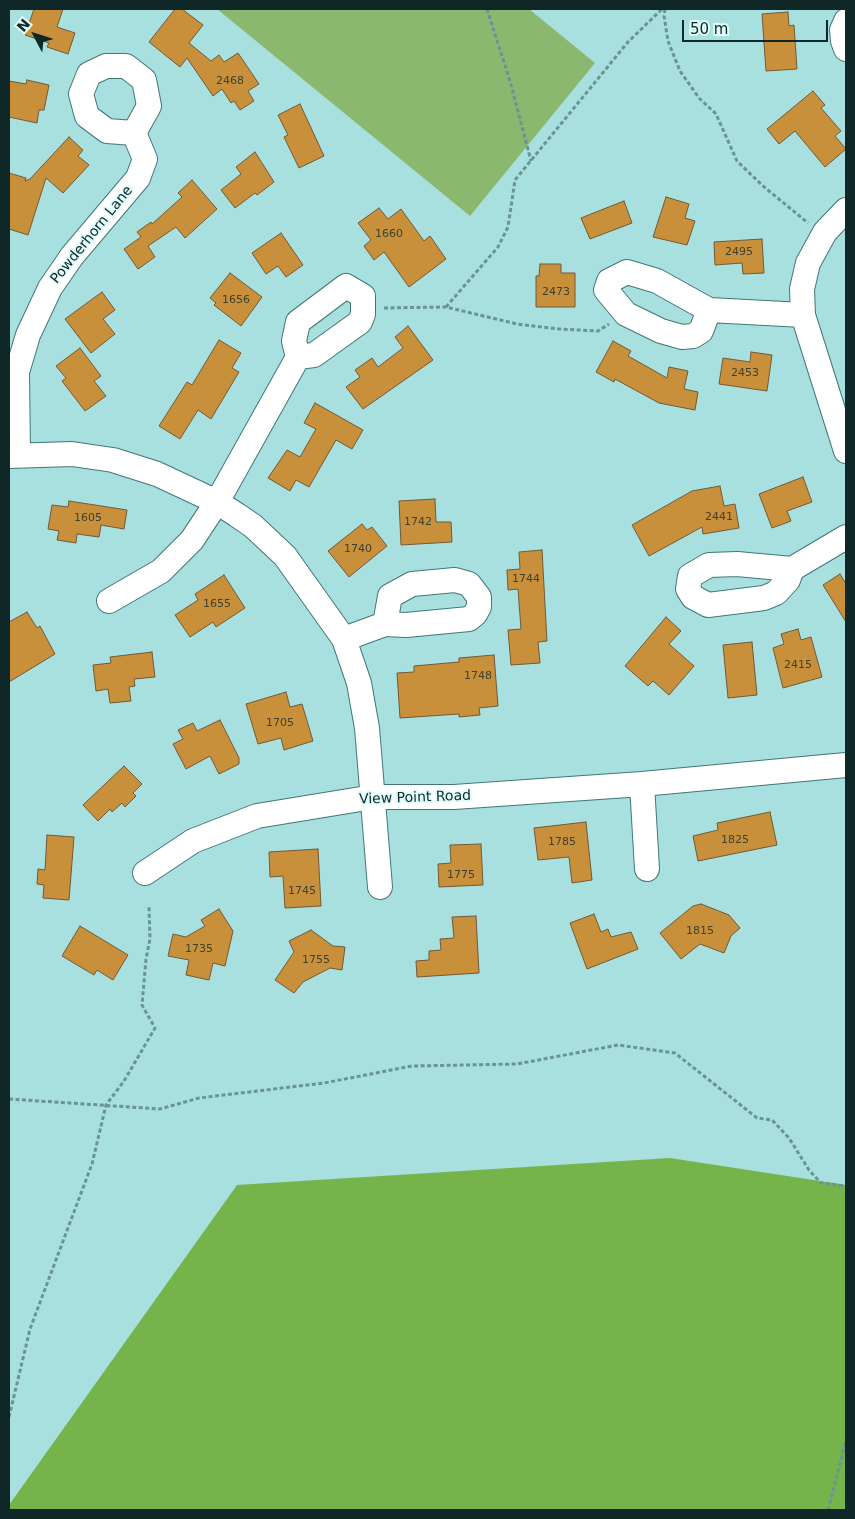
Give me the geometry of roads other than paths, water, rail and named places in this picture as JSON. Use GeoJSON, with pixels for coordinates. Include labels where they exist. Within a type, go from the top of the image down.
{"type":"FeatureCollection","features":[{"type":"Feature","properties":{"kind":"street"},"geometry":{"type":"LineString","coordinates":[[846,21],[842,30],[846,49]]}},
{"type":"Feature","properties":{"kind":"street","name":"Powderhorn Lane"},"geometry":{"type":"LineString","coordinates":[[13,455],[17,372],[28,335],[50,288],[72,256],[138,178],[145,159],[134,133]]}},
{"type":"Feature","properties":{"kind":"street"},"geometry":{"type":"LineString","coordinates":[[846,210],[824,232],[808,263],[802,289],[803,315],[846,451]]}},
{"type":"Feature","properties":{"kind":"street"},"geometry":{"type":"LineString","coordinates":[[708,310],[701,331],[693,336],[682,337],[661,331],[626,314],[606,290],[609,281],[627,272],[657,281],[708,310],[803,315]]}},
{"type":"Feature","properties":{"kind":"street"},"geometry":{"type":"LineString","coordinates":[[109,601],[161,571],[192,540],[216,502],[298,357],[294,341],[298,322],[346,286],[363,296],[364,308],[360,322],[314,356],[298,357]]}},
{"type":"Feature","properties":{"kind":"street"},"geometry":{"type":"LineString","coordinates":[[13,455],[72,454],[112,460],[157,474],[216,502],[253,526],[285,556],[344,639],[359,683],[368,728],[380,886]]}},
{"type":"Feature","properties":{"kind":"street"},"geometry":{"type":"LineString","coordinates":[[792,569],[846,537]]}},
{"type":"Feature","properties":{"kind":"street"},"geometry":{"type":"LineString","coordinates":[[344,639],[385,624]]}},
{"type":"Feature","properties":{"kind":"street","name":"View Point Road"},"geometry":{"type":"LineString","coordinates":[[144,873],[193,841],[257,816],[373,797],[454,797],[642,784],[846,765]]}},
{"type":"Feature","properties":{"kind":"street"},"geometry":{"type":"LineString","coordinates":[[642,784],[647,868]]}}]}
